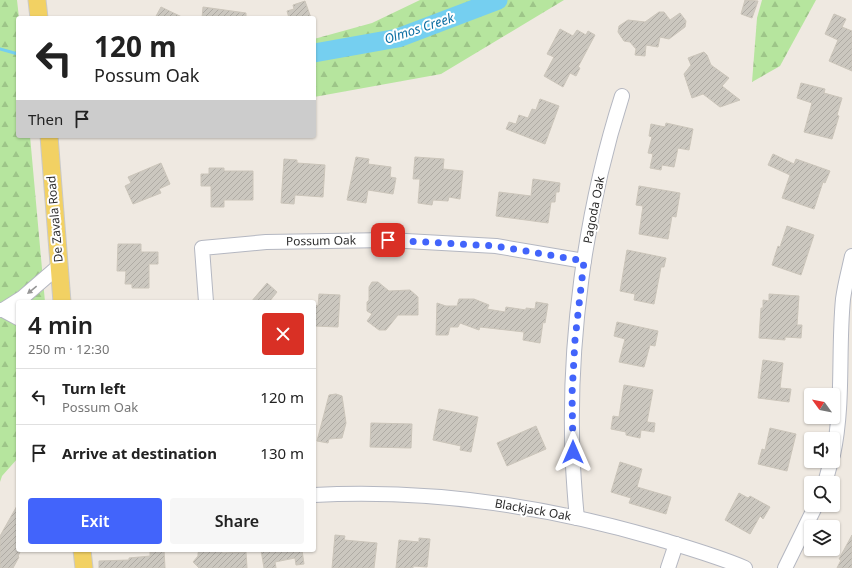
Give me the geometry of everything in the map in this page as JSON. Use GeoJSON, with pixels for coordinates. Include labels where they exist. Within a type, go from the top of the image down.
{"type":"FeatureCollection","features":[{"type":"Feature","properties":{"kind":"main road"},"geometry":{"type":"LineString","coordinates":[[38,0],[39,16]]}},
{"type":"Feature","properties":{"kind":"main road","name":"De Zavala Road"},"geometry":{"type":"LineString","coordinates":[[48,138],[62,300]]}},
{"type":"Feature","properties":{"kind":"main road"},"geometry":{"type":"LineString","coordinates":[[82,552],[84,568]]}},
{"type":"Feature","properties":{"kind":"street","name":"Pagoda Oak"},"geometry":{"type":"LineString","coordinates":[[577,518],[573,466],[572,394],[575,340],[584,261],[598,184],[613,124],[622,96]]}},
{"type":"Feature","properties":{"kind":"street","name":"Possum Oak"},"geometry":{"type":"LineString","coordinates":[[206,300],[202,248],[266,242],[388,240],[496,246],[584,261]]}},
{"type":"Feature","properties":{"kind":"street"},"geometry":{"type":"LineString","coordinates":[[838,432],[840,409],[844,298],[852,256]]}},
{"type":"Feature","properties":{"kind":"street"},"geometry":{"type":"LineString","coordinates":[[18,300],[59,266]]}},
{"type":"Feature","properties":{"kind":"street"},"geometry":{"type":"LineString","coordinates":[[1,310],[16,301]]}},
{"type":"Feature","properties":{"kind":"street"},"geometry":{"type":"LineString","coordinates":[[1,310],[16,317]]}},
{"type":"Feature","properties":{"kind":"street","name":"Blackjack Oak"},"geometry":{"type":"LineString","coordinates":[[316,495],[391,494],[494,503],[577,518],[625,529],[676,544],[745,568]]}},
{"type":"Feature","properties":{"kind":"street"},"geometry":{"type":"LineString","coordinates":[[785,568],[813,512]]}},
{"type":"Feature","properties":{"kind":"street"},"geometry":{"type":"LineString","coordinates":[[668,568],[676,544]]}},
{"type":"Feature","properties":{"kind":"green space"},"geometry":{"type":"Polygon","coordinates":[[[0,0],[17,0],[19,16],[16,16],[16,138],[30,138],[45,300],[16,300],[16,460],[2,476],[0,482],[0,0]]]}},
{"type":"Feature","properties":{"kind":"green space"},"geometry":{"type":"Polygon","coordinates":[[[420,0],[564,0],[441,74],[316,97],[316,38],[372,23],[420,0]]]}},
{"type":"Feature","properties":{"kind":"green space"},"geometry":{"type":"Polygon","coordinates":[[[762,0],[816,0],[780,66],[752,82],[757,18],[762,0]]]}},
{"type":"Feature","properties":{"kind":"building"},"geometry":{"type":"Polygon","coordinates":[[[745,0],[758,1],[752,18],[741,14],[745,0]]]}},
{"type":"Feature","properties":{"kind":"building"},"geometry":{"type":"Polygon","coordinates":[[[305,1],[310,16],[288,16],[287,11],[294,9],[293,5],[305,1]]]}},
{"type":"Feature","properties":{"kind":"building"},"geometry":{"type":"Polygon","coordinates":[[[161,7],[180,16],[156,16],[161,7]]]}},
{"type":"Feature","properties":{"kind":"building"},"geometry":{"type":"Polygon","coordinates":[[[203,7],[246,13],[246,16],[202,16],[203,7]]]}},
{"type":"Feature","properties":{"kind":"building"},"geometry":{"type":"Polygon","coordinates":[[[659,12],[664,12],[670,20],[680,13],[686,21],[685,27],[669,39],[660,37],[658,47],[646,45],[645,56],[635,55],[636,49],[630,42],[624,41],[618,32],[619,26],[628,20],[645,22],[659,12]]]}},
{"type":"Feature","properties":{"kind":"building"},"geometry":{"type":"Polygon","coordinates":[[[834,14],[846,19],[842,27],[852,31],[852,71],[829,61],[838,40],[825,34],[834,14]]]}},
{"type":"Feature","properties":{"kind":"building"},"geometry":{"type":"Polygon","coordinates":[[[560,29],[573,36],[577,30],[586,35],[588,31],[595,35],[578,67],[580,68],[576,76],[570,73],[563,87],[544,76],[554,57],[547,54],[560,29]]]}},
{"type":"Feature","properties":{"kind":"building"},"geometry":{"type":"Polygon","coordinates":[[[704,52],[707,55],[711,65],[729,78],[722,86],[740,100],[720,107],[703,94],[692,98],[684,74],[691,65],[688,58],[704,52]]]}},
{"type":"Feature","properties":{"kind":"building"},"geometry":{"type":"Polygon","coordinates":[[[801,83],[825,89],[824,93],[842,98],[837,115],[839,116],[832,139],[804,132],[812,103],[797,98],[801,83]]]}},
{"type":"Feature","properties":{"kind":"building"},"geometry":{"type":"Polygon","coordinates":[[[540,99],[559,106],[545,144],[506,129],[509,122],[516,124],[519,115],[528,118],[532,109],[536,110],[540,99]]]}},
{"type":"Feature","properties":{"kind":"building"},"geometry":{"type":"Polygon","coordinates":[[[666,123],[693,129],[689,150],[678,148],[674,167],[662,165],[661,170],[650,168],[653,154],[648,153],[652,137],[649,136],[651,124],[665,127],[666,123]]]}},
{"type":"Feature","properties":{"kind":"building"},"geometry":{"type":"Polygon","coordinates":[[[773,154],[794,164],[796,159],[830,171],[825,183],[823,182],[814,209],[782,198],[790,175],[768,165],[773,154]]]}},
{"type":"Feature","properties":{"kind":"building"},"geometry":{"type":"Polygon","coordinates":[[[356,157],[369,159],[368,164],[391,167],[390,177],[396,178],[393,194],[368,190],[366,203],[347,200],[356,157]]]}},
{"type":"Feature","properties":{"kind":"building"},"geometry":{"type":"Polygon","coordinates":[[[415,157],[444,159],[443,169],[463,171],[460,199],[449,197],[448,201],[433,200],[432,205],[418,203],[420,179],[413,179],[415,157]]]}},
{"type":"Feature","properties":{"kind":"building"},"geometry":{"type":"Polygon","coordinates":[[[284,159],[297,160],[297,163],[325,165],[323,197],[295,195],[294,204],[281,203],[284,159]]]}},
{"type":"Feature","properties":{"kind":"building"},"geometry":{"type":"Polygon","coordinates":[[[161,163],[170,184],[159,189],[161,193],[133,204],[125,186],[131,183],[128,177],[161,163]]]}},
{"type":"Feature","properties":{"kind":"building"},"geometry":{"type":"Polygon","coordinates":[[[209,168],[224,168],[224,171],[253,171],[253,200],[224,200],[224,207],[211,207],[211,186],[201,186],[201,174],[209,174],[209,168]]]}},
{"type":"Feature","properties":{"kind":"building"},"geometry":{"type":"Polygon","coordinates":[[[533,179],[560,183],[559,192],[556,192],[555,202],[551,202],[548,223],[496,216],[499,192],[531,196],[533,179]]]}},
{"type":"Feature","properties":{"kind":"building"},"geometry":{"type":"Polygon","coordinates":[[[639,186],[680,193],[676,217],[672,216],[668,239],[639,234],[643,206],[636,205],[639,186]]]}},
{"type":"Feature","properties":{"kind":"building"},"geometry":{"type":"Polygon","coordinates":[[[787,226],[814,235],[801,275],[772,265],[778,246],[780,247],[787,226]]]}},
{"type":"Feature","properties":{"kind":"building"},"geometry":{"type":"Polygon","coordinates":[[[118,244],[141,244],[141,252],[158,252],[158,264],[149,264],[149,288],[132,288],[132,284],[125,284],[126,271],[117,271],[118,244]]]}},
{"type":"Feature","properties":{"kind":"building"},"geometry":{"type":"Polygon","coordinates":[[[627,250],[666,258],[664,267],[661,267],[654,304],[634,300],[635,294],[620,291],[627,250]]]}},
{"type":"Feature","properties":{"kind":"building"},"geometry":{"type":"Polygon","coordinates":[[[372,282],[378,282],[389,291],[410,290],[418,297],[418,315],[398,315],[386,330],[379,330],[367,321],[372,314],[367,311],[367,302],[369,300],[369,287],[372,282]]]}},
{"type":"Feature","properties":{"kind":"building"},"geometry":{"type":"Polygon","coordinates":[[[267,283],[277,292],[271,300],[253,300],[267,283]]]}},
{"type":"Feature","properties":{"kind":"building"},"geometry":{"type":"Polygon","coordinates":[[[319,294],[340,295],[338,327],[316,326],[316,306],[318,306],[319,294]]]}},
{"type":"Feature","properties":{"kind":"building"},"geometry":{"type":"Polygon","coordinates":[[[769,294],[799,296],[797,325],[802,325],[801,338],[785,337],[785,340],[759,338],[761,308],[763,308],[763,300],[769,301],[769,294]]]}},
{"type":"Feature","properties":{"kind":"building"},"geometry":{"type":"Polygon","coordinates":[[[459,299],[474,299],[489,305],[487,309],[505,312],[506,307],[526,310],[526,308],[535,309],[536,302],[548,304],[545,323],[543,322],[540,343],[523,340],[524,332],[480,327],[479,330],[460,323],[458,327],[450,327],[448,335],[436,335],[437,303],[446,306],[457,306],[459,299]]]}},
{"type":"Feature","properties":{"kind":"building"},"geometry":{"type":"Polygon","coordinates":[[[617,322],[658,331],[655,346],[650,345],[644,367],[619,362],[625,339],[614,336],[617,322]]]}},
{"type":"Feature","properties":{"kind":"building"},"geometry":{"type":"Polygon","coordinates":[[[763,360],[783,363],[780,388],[791,389],[789,402],[758,398],[763,360]]]}},
{"type":"Feature","properties":{"kind":"building"},"geometry":{"type":"Polygon","coordinates":[[[624,385],[653,390],[647,422],[655,423],[654,432],[641,430],[640,438],[626,435],[626,432],[611,429],[613,416],[619,417],[624,385]]]}},
{"type":"Feature","properties":{"kind":"building"},"geometry":{"type":"Polygon","coordinates":[[[336,394],[342,396],[346,423],[342,438],[329,439],[328,443],[317,441],[329,395],[336,394]]]}},
{"type":"Feature","properties":{"kind":"building"},"geometry":{"type":"Polygon","coordinates":[[[439,409],[478,417],[471,452],[460,450],[461,446],[433,440],[439,409]]]}},
{"type":"Feature","properties":{"kind":"building"},"geometry":{"type":"Polygon","coordinates":[[[371,423],[412,424],[411,448],[370,447],[371,423]]]}},
{"type":"Feature","properties":{"kind":"building"},"geometry":{"type":"Polygon","coordinates":[[[536,426],[546,449],[507,466],[497,443],[536,426]]]}},
{"type":"Feature","properties":{"kind":"building"},"geometry":{"type":"Polygon","coordinates":[[[770,428],[796,434],[787,471],[758,464],[762,449],[765,450],[770,428]]]}},
{"type":"Feature","properties":{"kind":"building"},"geometry":{"type":"Polygon","coordinates":[[[620,462],[642,469],[637,487],[671,497],[666,514],[629,503],[631,498],[611,492],[620,462]]]}},
{"type":"Feature","properties":{"kind":"building"},"geometry":{"type":"Polygon","coordinates":[[[739,493],[748,498],[750,496],[770,507],[763,519],[760,516],[750,534],[725,520],[739,493]]]}},
{"type":"Feature","properties":{"kind":"building"},"geometry":{"type":"Polygon","coordinates":[[[16,508],[16,552],[20,552],[13,568],[0,568],[0,536],[16,508]]]}},
{"type":"Feature","properties":{"kind":"building"},"geometry":{"type":"Polygon","coordinates":[[[335,535],[345,536],[344,540],[377,543],[374,568],[332,568],[335,535]]]}},
{"type":"Feature","properties":{"kind":"building"},"geometry":{"type":"Polygon","coordinates":[[[852,535],[852,568],[837,568],[841,560],[839,559],[852,535]]]}},
{"type":"Feature","properties":{"kind":"building"},"geometry":{"type":"Polygon","coordinates":[[[419,538],[430,539],[427,567],[413,566],[413,568],[396,568],[399,540],[419,542],[419,538]]]}},
{"type":"Feature","properties":{"kind":"building"},"geometry":{"type":"Polygon","coordinates":[[[150,552],[164,552],[165,568],[99,568],[99,561],[129,560],[129,558],[150,556],[150,552]]]}},
{"type":"Feature","properties":{"kind":"building"},"geometry":{"type":"Polygon","coordinates":[[[246,552],[247,568],[199,568],[193,562],[198,556],[198,553],[246,552]]]}},
{"type":"Feature","properties":{"kind":"building"},"geometry":{"type":"Polygon","coordinates":[[[261,552],[302,552],[304,564],[296,565],[295,558],[275,562],[276,568],[264,568],[261,552]]]}},
{"type":"Feature","properties":{"kind":"waterway","name":"Olmos Creek"},"geometry":{"type":"LineString","coordinates":[[316,53],[398,38],[498,0]]}},
{"type":"Feature","properties":{"kind":"waterway","name":"Olmos Creek"},"geometry":{"type":"LineString","coordinates":[[0,49],[16,53]]}},
{"type":"Feature","properties":{"kind":"route"},"geometry":{"type":"LineString","coordinates":[[388,240],[496,246],[584,261],[575,340],[572,394],[573,452]]}}]}
